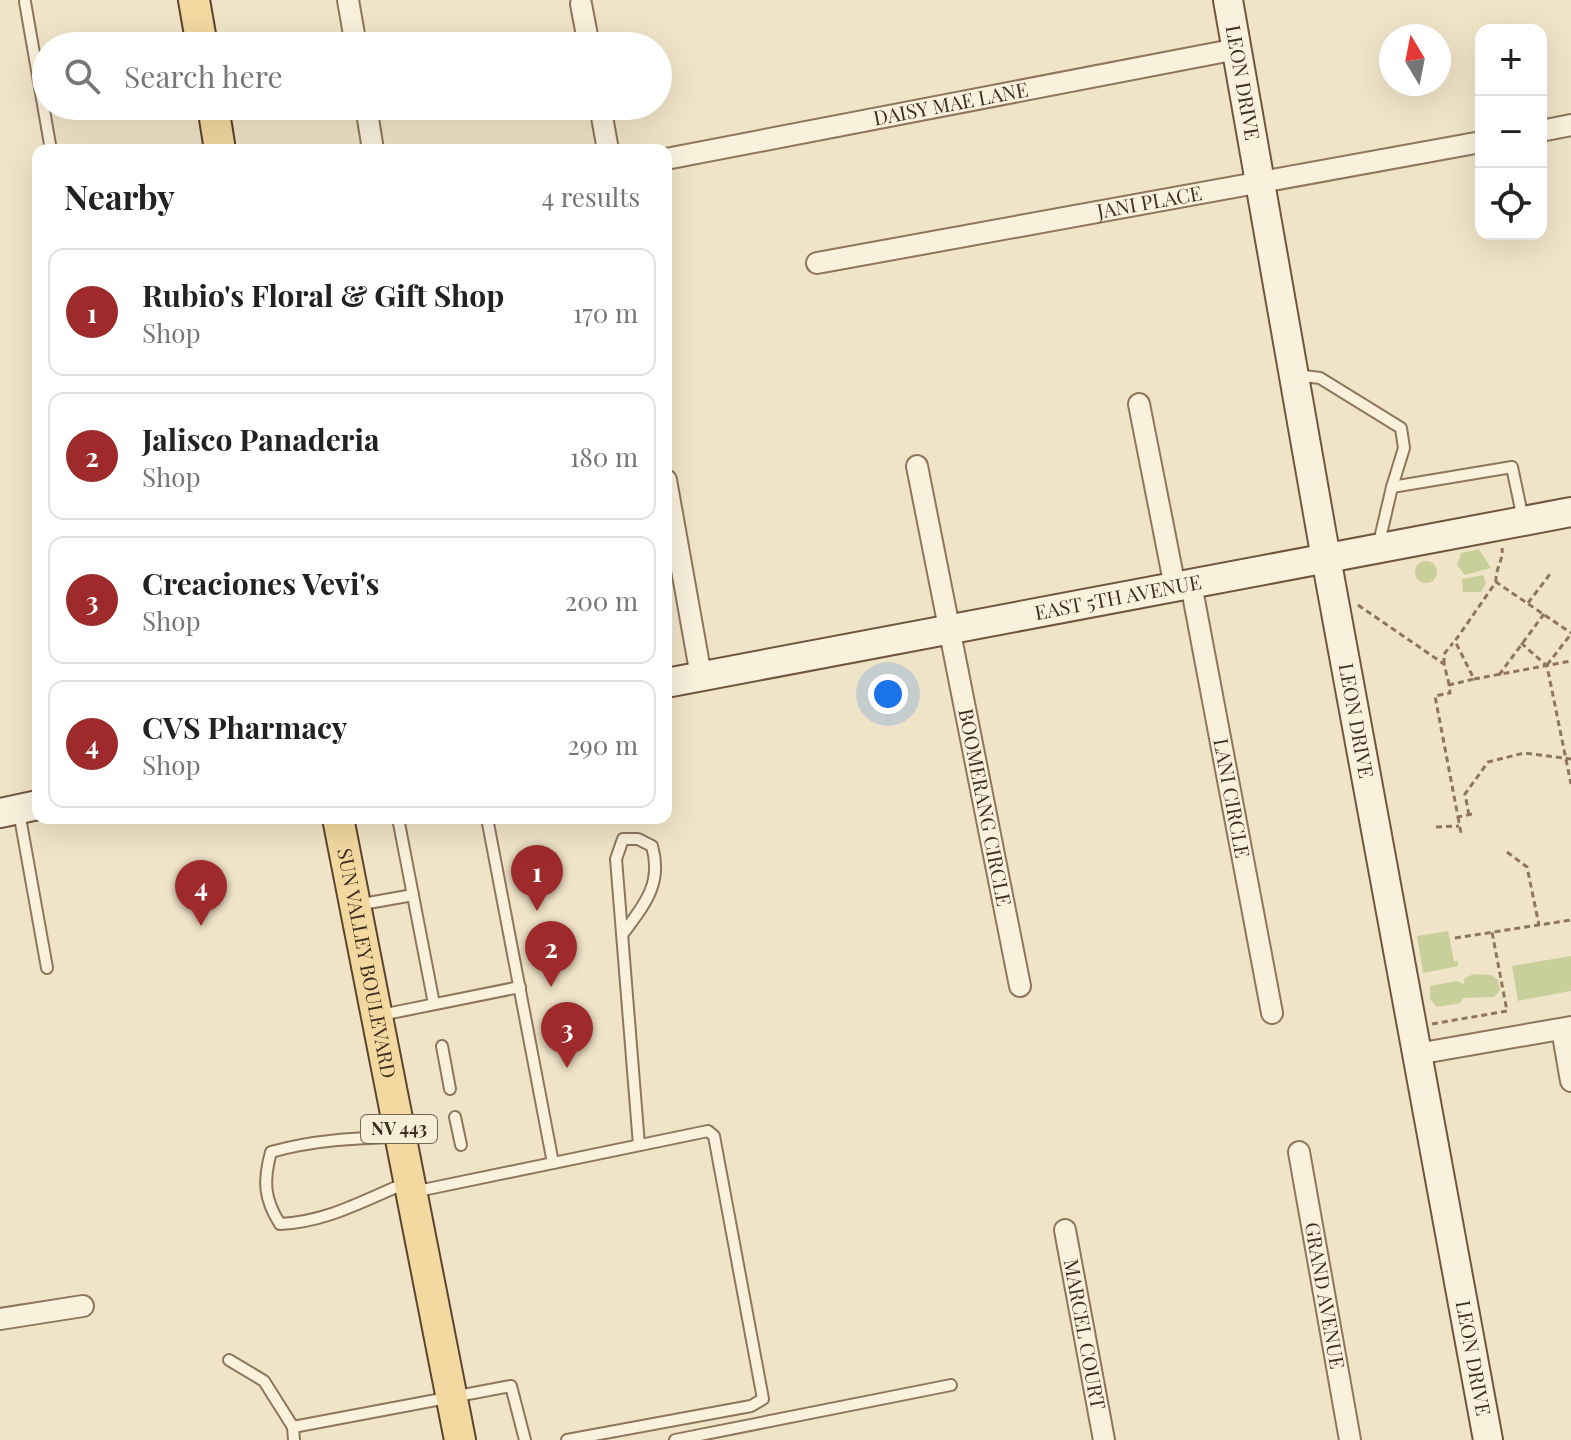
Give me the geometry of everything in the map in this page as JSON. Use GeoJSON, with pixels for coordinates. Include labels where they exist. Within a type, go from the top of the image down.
{"type":"FeatureCollection","features":[{"type":"Feature","properties":{"kind":"main road"},"geometry":{"type":"LineString","coordinates":[[194,0],[197,32]]}},
{"type":"Feature","properties":{"kind":"main road"},"geometry":{"type":"LineString","coordinates":[[215,120],[219,144]]}},
{"type":"Feature","properties":{"kind":"main road","name":"SUN VALLEY BOULEVARD"},"geometry":{"type":"LineString","coordinates":[[339,824],[460,1440]]}},
{"type":"Feature","properties":{"kind":"street"},"geometry":{"type":"LineString","coordinates":[[348,0],[354,32]]}},
{"type":"Feature","properties":{"kind":"street","name":"LEON DRIVE"},"geometry":{"type":"LineString","coordinates":[[1228,0],[1326,558],[1488,1440]]}},
{"type":"Feature","properties":{"kind":"street"},"geometry":{"type":"LineString","coordinates":[[581,4],[586,32]]}},
{"type":"Feature","properties":{"kind":"street","name":"DAISY MAE LANE"},"geometry":{"type":"LineString","coordinates":[[672,158],[1237,49]]}},
{"type":"Feature","properties":{"kind":"street"},"geometry":{"type":"LineString","coordinates":[[368,120],[372,144]]}},
{"type":"Feature","properties":{"kind":"street"},"geometry":{"type":"LineString","coordinates":[[603,120],[607,144]]}},
{"type":"Feature","properties":{"kind":"street"},"geometry":{"type":"LineString","coordinates":[[1547,130],[1571,125]]}},
{"type":"Feature","properties":{"kind":"street","name":"JANI PLACE"},"geometry":{"type":"LineString","coordinates":[[817,263],[1475,143]]}},
{"type":"Feature","properties":{"kind":"street","name":"LANI CIRCLE"},"geometry":{"type":"LineString","coordinates":[[1139,404],[1183,585],[1272,1013]]}},
{"type":"Feature","properties":{"kind":"street","name":"BOOMERANG CIRCLE"},"geometry":{"type":"LineString","coordinates":[[917,466],[1020,986]]}},
{"type":"Feature","properties":{"kind":"street","name":"EAST 5TH AVENUE"},"geometry":{"type":"LineString","coordinates":[[672,682],[1571,512]]}},
{"type":"Feature","properties":{"kind":"street"},"geometry":{"type":"LineString","coordinates":[[672,514],[701,676]]}},
{"type":"Feature","properties":{"kind":"street"},"geometry":{"type":"LineString","coordinates":[[1417,1054],[1566,1028],[1571,1081]]}},
{"type":"Feature","properties":{"kind":"street","name":"GRAND AVENUE"},"geometry":{"type":"LineString","coordinates":[[1299,1152],[1350,1440]]}},
{"type":"Feature","properties":{"kind":"street","name":"MARCEL COURT"},"geometry":{"type":"LineString","coordinates":[[1065,1230],[1104,1440]]}},
{"type":"Feature","properties":{"kind":"street"},"geometry":{"type":"LineString","coordinates":[[0,1319],[83,1306]]}},
{"type":"Feature","properties":{"kind":"lane"},"geometry":{"type":"LineString","coordinates":[[25,2],[32,32]]}},
{"type":"Feature","properties":{"kind":"lane"},"geometry":{"type":"LineString","coordinates":[[47,120],[50,144]]}},
{"type":"Feature","properties":{"kind":"lane"},"geometry":{"type":"LineString","coordinates":[[1293,375],[1320,378],[1401,428],[1404,448],[1377,548]]}},
{"type":"Feature","properties":{"kind":"lane"},"geometry":{"type":"LineString","coordinates":[[1392,487],[1512,467],[1523,521]]}},
{"type":"Feature","properties":{"kind":"lane"},"geometry":{"type":"LineString","coordinates":[[19,809],[47,968]]}},
{"type":"Feature","properties":{"kind":"lane"},"geometry":{"type":"LineString","coordinates":[[399,824],[434,1004]]}},
{"type":"Feature","properties":{"kind":"lane"},"geometry":{"type":"LineString","coordinates":[[488,824],[553,1163]]}},
{"type":"Feature","properties":{"kind":"lane"},"geometry":{"type":"LineString","coordinates":[[622,935],[648,900],[659,868],[652,846],[638,839],[623,839],[616,859],[622,935],[639,1145]]}},
{"type":"Feature","properties":{"kind":"lane"},"geometry":{"type":"LineString","coordinates":[[355,906],[413,895]]}},
{"type":"Feature","properties":{"kind":"lane"},"geometry":{"type":"LineString","coordinates":[[377,1016],[520,987]]}},
{"type":"Feature","properties":{"kind":"lane"},"geometry":{"type":"LineString","coordinates":[[442,1046],[450,1089]]}},
{"type":"Feature","properties":{"kind":"lane"},"geometry":{"type":"LineString","coordinates":[[455,1117],[461,1145]]}},
{"type":"Feature","properties":{"kind":"lane"},"geometry":{"type":"LineString","coordinates":[[401,1137],[347,1138],[299,1144],[271,1152],[264,1177],[267,1203],[280,1224],[298,1223],[332,1216],[410,1187],[553,1163],[708,1131],[714,1136],[763,1399],[751,1406],[567,1440]]}},
{"type":"Feature","properties":{"kind":"lane"},"geometry":{"type":"LineString","coordinates":[[229,1360],[264,1381],[293,1427],[294,1440]]}},
{"type":"Feature","properties":{"kind":"lane"},"geometry":{"type":"LineString","coordinates":[[675,1440],[951,1385]]}},
{"type":"Feature","properties":{"kind":"lane"},"geometry":{"type":"LineString","coordinates":[[293,1427],[511,1386],[525,1440]]}},
{"type":"Feature","properties":{"kind":"path"},"geometry":{"type":"LineString","coordinates":[[1461,833],[1435,696],[1450,693],[1444,654],[1496,582],[1495,570],[1503,555],[1501,542]]}},
{"type":"Feature","properties":{"kind":"path"},"geometry":{"type":"LineString","coordinates":[[1528,604],[1550,574]]}},
{"type":"Feature","properties":{"kind":"path"},"geometry":{"type":"LineString","coordinates":[[1496,582],[1571,634],[1547,665]]}},
{"type":"Feature","properties":{"kind":"path"},"geometry":{"type":"LineString","coordinates":[[1349,602],[1444,664]]}},
{"type":"Feature","properties":{"kind":"path"},"geometry":{"type":"LineString","coordinates":[[1499,675],[1544,614]]}},
{"type":"Feature","properties":{"kind":"path"},"geometry":{"type":"LineString","coordinates":[[1455,641],[1474,679]]}},
{"type":"Feature","properties":{"kind":"path"},"geometry":{"type":"LineString","coordinates":[[1522,643],[1547,665],[1571,784]]}},
{"type":"Feature","properties":{"kind":"path"},"geometry":{"type":"LineString","coordinates":[[1449,685],[1571,661]]}},
{"type":"Feature","properties":{"kind":"path"},"geometry":{"type":"LineString","coordinates":[[1458,817],[1471,814],[1465,794],[1488,762],[1524,753],[1571,759]]}},
{"type":"Feature","properties":{"kind":"path"},"geometry":{"type":"LineString","coordinates":[[1436,827],[1459,826]]}},
{"type":"Feature","properties":{"kind":"path"},"geometry":{"type":"LineString","coordinates":[[1507,852],[1527,867],[1539,926]]}},
{"type":"Feature","properties":{"kind":"path"},"geometry":{"type":"LineString","coordinates":[[1455,938],[1571,920]]}},
{"type":"Feature","properties":{"kind":"path"},"geometry":{"type":"LineString","coordinates":[[1426,1025],[1507,1011],[1492,932]]}},
{"type":"Feature","properties":{"kind":"green space"},"geometry":{"type":"Polygon","coordinates":[[[1479,549],[1491,568],[1465,575],[1457,565],[1461,553],[1479,549]]]}},
{"type":"Feature","properties":{"kind":"green space"},"geometry":{"type":"Polygon","coordinates":[[[1422,561],[1430,561],[1437,572],[1430,583],[1422,583],[1415,576],[1415,568],[1422,561]]]}},
{"type":"Feature","properties":{"kind":"green space"},"geometry":{"type":"Polygon","coordinates":[[[1483,575],[1486,583],[1481,592],[1463,592],[1462,579],[1483,575]]]}},
{"type":"Feature","properties":{"kind":"green space"},"geometry":{"type":"Polygon","coordinates":[[[1448,931],[1454,961],[1458,961],[1458,966],[1423,973],[1417,936],[1448,931]]]}},
{"type":"Feature","properties":{"kind":"green space"},"geometry":{"type":"Polygon","coordinates":[[[1571,956],[1571,991],[1518,1001],[1512,966],[1571,956]]]}},
{"type":"Feature","properties":{"kind":"green space"},"geometry":{"type":"Polygon","coordinates":[[[1473,974],[1491,975],[1498,980],[1500,990],[1494,997],[1463,998],[1460,1003],[1437,1007],[1430,999],[1430,986],[1457,981],[1464,984],[1464,979],[1473,974]]]}},
{"type":"Feature","properties":{"kind":"place","name":"Rubio's Floral & Gift Shop"},"geometry":{"type":"Point","coordinates":[537,911]}},
{"type":"Feature","properties":{"kind":"place","name":"CVS Pharmacy"},"geometry":{"type":"Point","coordinates":[201,926]}},
{"type":"Feature","properties":{"kind":"place","name":"Jalisco Panaderia"},"geometry":{"type":"Point","coordinates":[551,987]}},
{"type":"Feature","properties":{"kind":"place","name":"Creaciones Vevi's"},"geometry":{"type":"Point","coordinates":[567,1068]}}]}
